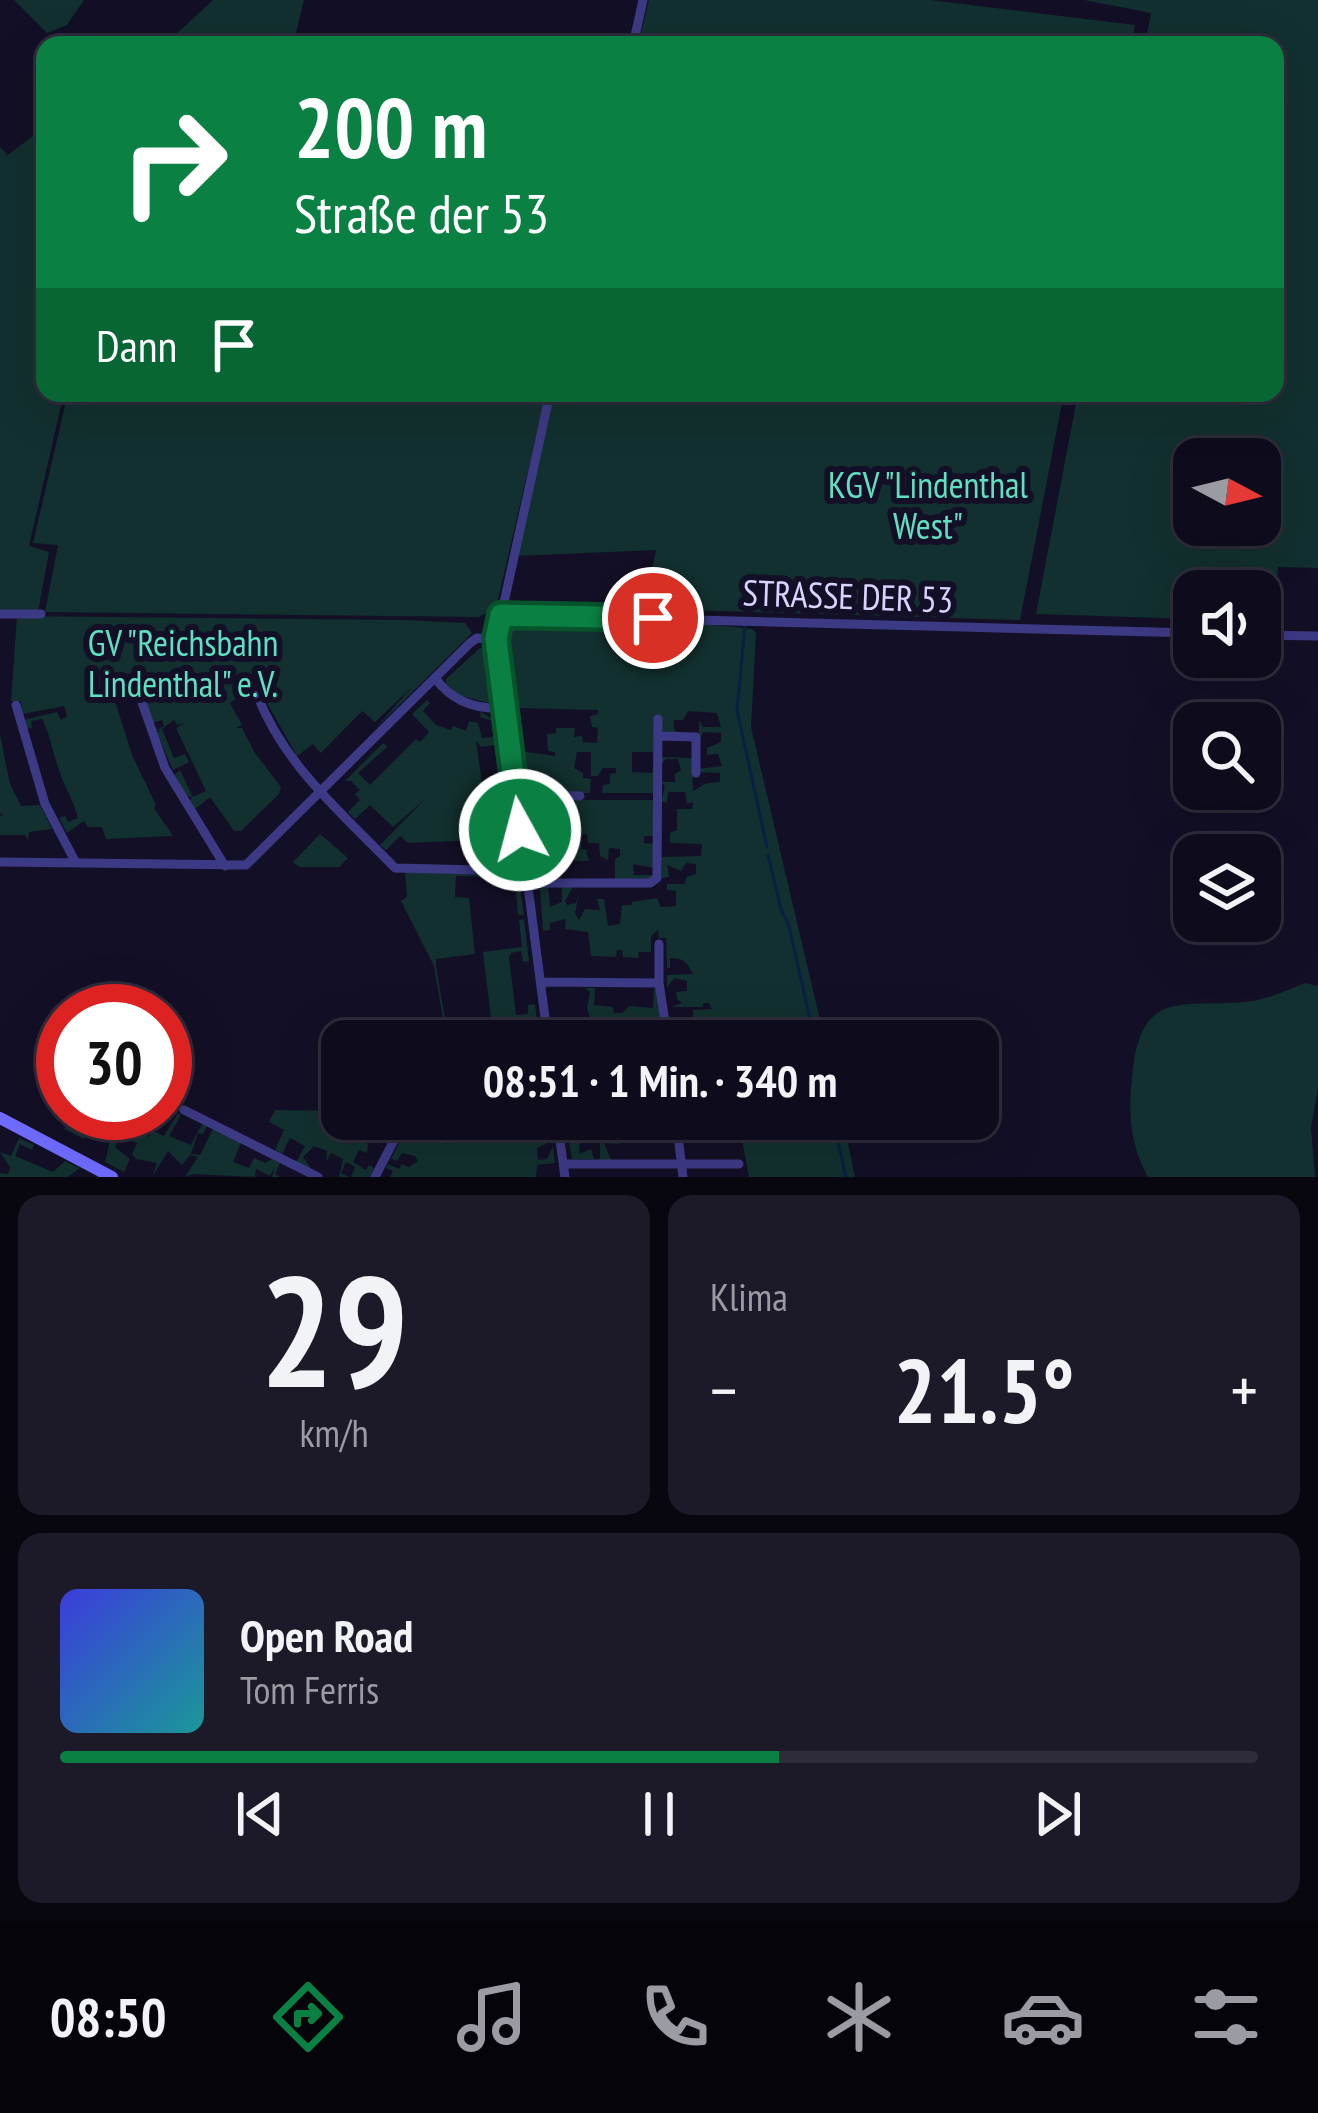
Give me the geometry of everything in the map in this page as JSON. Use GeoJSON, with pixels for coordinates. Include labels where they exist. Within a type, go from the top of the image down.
{"type":"FeatureCollection","features":[{"type":"Feature","properties":{"kind":"street"},"geometry":{"type":"LineString","coordinates":[[635,36],[644,0]]}},
{"type":"Feature","properties":{"kind":"street"},"geometry":{"type":"LineString","coordinates":[[546,1020],[496,639],[548,402]]}},
{"type":"Feature","properties":{"kind":"street"},"geometry":{"type":"LineString","coordinates":[[0,614],[40,614]]}},
{"type":"Feature","properties":{"kind":"street","name":"STRASSE DER 53"},"geometry":{"type":"LineString","coordinates":[[501,615],[1173,632]]}},
{"type":"Feature","properties":{"kind":"street"},"geometry":{"type":"LineString","coordinates":[[1281,636],[1318,637]]}},
{"type":"Feature","properties":{"kind":"street"},"geometry":{"type":"LineString","coordinates":[[0,862],[230,866],[250,862],[477,638],[496,639]]}},
{"type":"Feature","properties":{"kind":"street"},"geometry":{"type":"LineString","coordinates":[[435,678],[458,699],[484,707],[506,707]]}},
{"type":"Feature","properties":{"kind":"street"},"geometry":{"type":"LineString","coordinates":[[137,688],[165,768],[230,866]]}},
{"type":"Feature","properties":{"kind":"street"},"geometry":{"type":"LineString","coordinates":[[256,692],[291,758],[395,868],[527,877],[650,884],[657,878],[658,719]]}},
{"type":"Feature","properties":{"kind":"street"},"geometry":{"type":"LineString","coordinates":[[16,705],[45,804],[76,862]]}},
{"type":"Feature","properties":{"kind":"street"},"geometry":{"type":"LineString","coordinates":[[696,720],[696,773]]}},
{"type":"Feature","properties":{"kind":"street"},"geometry":{"type":"LineString","coordinates":[[658,736],[696,737]]}},
{"type":"Feature","properties":{"kind":"street"},"geometry":{"type":"LineString","coordinates":[[516,795],[580,796]]}},
{"type":"Feature","properties":{"kind":"street"},"geometry":{"type":"LineString","coordinates":[[658,944],[664,1020]]}},
{"type":"Feature","properties":{"kind":"street"},"geometry":{"type":"LineString","coordinates":[[542,982],[658,983]]}},
{"type":"Feature","properties":{"kind":"street"},"geometry":{"type":"LineString","coordinates":[[192,1115],[318,1177]]}},
{"type":"Feature","properties":{"kind":"street"},"geometry":{"type":"LineString","coordinates":[[0,1118],[112,1177]]}},
{"type":"Feature","properties":{"kind":"street"},"geometry":{"type":"LineString","coordinates":[[375,1177],[394,1140]]}},
{"type":"Feature","properties":{"kind":"street"},"geometry":{"type":"LineString","coordinates":[[560,1140],[565,1177]]}},
{"type":"Feature","properties":{"kind":"street"},"geometry":{"type":"LineString","coordinates":[[678,1140],[682,1177]]}},
{"type":"Feature","properties":{"kind":"street"},"geometry":{"type":"LineString","coordinates":[[564,1164],[740,1164]]}},
{"type":"Feature","properties":{"kind":"green space"},"geometry":{"type":"Polygon","coordinates":[[[14,0],[84,0],[67,25],[47,33],[14,0]]]}},
{"type":"Feature","properties":{"kind":"green space"},"geometry":{"type":"Polygon","coordinates":[[[213,0],[304,0],[295,36],[174,36],[213,0]]]}},
{"type":"Feature","properties":{"kind":"green space"},"geometry":{"type":"Polygon","coordinates":[[[649,0],[930,0],[1135,25],[1133,36],[640,36],[649,0]]]}},
{"type":"Feature","properties":{"kind":"green space"},"geometry":{"type":"Polygon","coordinates":[[[1084,0],[1318,0],[1318,568],[1173,570],[1173,618],[1036,614],[1076,402],[1284,402],[1284,36],[1147,36],[1151,13],[1084,0]]]}},
{"type":"Feature","properties":{"kind":"green space","name":"GV \"Reichsbahn Lindenthal\" e.V."},"geometry":{"type":"Polygon","coordinates":[[[36,134],[36,402],[62,402],[29,546],[49,552],[38,612],[0,612],[0,147],[5,157],[36,134]]]}},
{"type":"Feature","properties":{"kind":"green space"},"geometry":{"type":"Polygon","coordinates":[[[66,402],[544,402],[496,608],[479,617],[45,612],[58,545],[33,543],[66,402]]]}},
{"type":"Feature","properties":{"kind":"green space","name":"KGV \"Lindenthal West\""},"geometry":{"type":"Polygon","coordinates":[[[552,402],[1062,402],[1020,620],[651,609],[649,585],[656,550],[515,556],[552,402]]]}},
{"type":"Feature","properties":{"kind":"green space"},"geometry":{"type":"Polygon","coordinates":[[[17,616],[405,620],[465,623],[472,633],[373,731],[412,687],[375,722],[362,711],[321,753],[313,744],[297,756],[259,689],[244,692],[230,703],[242,725],[236,728],[242,728],[281,787],[241,831],[234,831],[210,797],[194,810],[189,802],[192,797],[186,796],[174,775],[180,770],[193,797],[206,791],[176,728],[185,723],[177,725],[174,720],[162,729],[174,758],[185,754],[189,762],[173,770],[157,733],[161,730],[155,731],[164,726],[162,720],[152,723],[141,685],[112,691],[154,808],[173,836],[106,839],[102,827],[88,827],[84,821],[67,833],[59,818],[65,816],[68,822],[78,818],[47,729],[42,719],[31,721],[32,728],[26,729],[24,720],[57,712],[61,720],[67,716],[64,706],[23,714],[21,701],[11,701],[17,616]]]}},
{"type":"Feature","properties":{"kind":"green space"},"geometry":{"type":"Polygon","coordinates":[[[504,620],[705,624],[756,633],[751,727],[820,1020],[693,1020],[693,1010],[712,1009],[709,1003],[672,1007],[682,1003],[676,992],[687,991],[687,981],[675,978],[667,987],[667,975],[693,974],[679,959],[670,958],[667,968],[666,938],[659,938],[658,930],[651,936],[651,952],[639,952],[638,958],[623,957],[622,950],[617,950],[616,957],[591,956],[588,932],[565,929],[566,919],[550,923],[550,930],[543,931],[540,887],[548,887],[550,907],[562,902],[562,887],[573,887],[565,901],[576,903],[579,894],[575,913],[579,920],[585,909],[600,910],[597,899],[604,899],[608,926],[620,924],[622,905],[632,902],[657,898],[661,907],[676,906],[676,891],[667,890],[667,884],[685,884],[686,877],[696,874],[696,864],[686,863],[681,871],[667,865],[669,877],[662,878],[662,857],[701,856],[702,844],[670,843],[670,833],[677,830],[677,809],[692,809],[693,802],[687,804],[685,792],[668,792],[667,803],[661,801],[665,786],[661,782],[675,782],[681,770],[678,759],[661,764],[661,757],[692,758],[693,791],[720,782],[720,773],[698,772],[722,766],[718,754],[707,755],[707,748],[721,742],[721,733],[703,732],[699,742],[699,720],[703,727],[721,727],[717,713],[688,711],[683,720],[674,720],[674,730],[683,734],[664,734],[654,752],[632,752],[632,772],[652,773],[654,759],[654,793],[602,793],[616,768],[603,768],[598,776],[591,776],[591,752],[577,752],[574,768],[591,779],[590,793],[547,793],[541,774],[524,780],[520,751],[555,756],[548,751],[547,734],[556,733],[556,728],[575,728],[574,737],[597,743],[598,728],[592,727],[590,716],[598,710],[515,708],[504,620]]]}},
{"type":"Feature","properties":{"kind":"green space"},"geometry":{"type":"Polygon","coordinates":[[[480,648],[492,652],[498,702],[492,704],[458,695],[446,683],[480,648]]]}},
{"type":"Feature","properties":{"kind":"green space"},"geometry":{"type":"Polygon","coordinates":[[[427,700],[430,703],[423,711],[436,725],[466,731],[469,721],[478,723],[482,738],[494,737],[493,721],[480,717],[481,712],[501,725],[503,744],[481,747],[476,741],[491,844],[476,840],[408,843],[400,836],[386,850],[380,845],[424,800],[393,827],[370,805],[355,819],[348,812],[360,800],[355,794],[360,790],[345,781],[383,743],[387,747],[358,773],[370,785],[416,739],[420,742],[429,732],[412,714],[427,700]]]}},
{"type":"Feature","properties":{"kind":"green space"},"geometry":{"type":"Polygon","coordinates":[[[0,735],[10,784],[21,806],[40,805],[52,829],[29,832],[28,840],[25,835],[0,835],[0,815],[4,816],[0,813],[0,735]]]}},
{"type":"Feature","properties":{"kind":"green space"},"geometry":{"type":"Polygon","coordinates":[[[526,799],[535,803],[548,799],[548,808],[561,808],[561,800],[654,800],[654,836],[644,836],[644,843],[654,844],[654,868],[633,864],[634,875],[654,875],[650,880],[615,880],[620,849],[609,848],[608,860],[600,856],[599,843],[588,843],[587,834],[582,835],[581,849],[586,850],[589,861],[574,861],[576,842],[550,850],[551,857],[534,859],[532,842],[567,839],[551,838],[548,823],[539,825],[540,837],[531,837],[526,799]]]}},
{"type":"Feature","properties":{"kind":"green space"},"geometry":{"type":"Polygon","coordinates":[[[320,834],[348,858],[339,867],[299,867],[293,862],[320,834]]]}},
{"type":"Feature","properties":{"kind":"green space"},"geometry":{"type":"Polygon","coordinates":[[[405,872],[518,876],[524,915],[518,915],[515,882],[508,882],[508,877],[456,876],[455,897],[469,898],[475,954],[436,959],[445,1020],[434,966],[401,901],[407,897],[405,872]]]}},
{"type":"Feature","properties":{"kind":"green space"},"geometry":{"type":"Polygon","coordinates":[[[524,919],[529,961],[523,962],[521,951],[509,957],[516,1015],[528,1014],[528,1005],[535,1004],[537,1020],[489,1020],[483,952],[522,947],[519,920],[524,919]]]}},
{"type":"Feature","properties":{"kind":"green space"},"geometry":{"type":"Polygon","coordinates":[[[1305,983],[1318,986],[1318,1088],[1311,1128],[1315,1177],[1148,1177],[1134,1141],[1130,1104],[1137,1048],[1145,1027],[1170,1007],[1252,1001],[1305,983]]]}},
{"type":"Feature","properties":{"kind":"green space"},"geometry":{"type":"Polygon","coordinates":[[[585,988],[595,988],[594,1005],[622,1013],[629,1006],[653,1008],[654,988],[662,1020],[590,1020],[590,992],[585,988]]]}},
{"type":"Feature","properties":{"kind":"green space"},"geometry":{"type":"Polygon","coordinates":[[[275,1110],[321,1111],[321,1140],[368,1144],[367,1153],[359,1150],[353,1162],[366,1170],[369,1165],[374,1168],[370,1177],[351,1177],[355,1167],[346,1162],[341,1173],[349,1177],[339,1177],[343,1159],[331,1153],[326,1162],[327,1151],[314,1146],[303,1157],[313,1171],[296,1162],[305,1146],[290,1138],[282,1154],[275,1150],[284,1130],[269,1122],[275,1110]]]}},
{"type":"Feature","properties":{"kind":"green space"},"geometry":{"type":"Polygon","coordinates":[[[202,1124],[207,1126],[203,1134],[198,1133],[191,1154],[200,1155],[213,1129],[241,1143],[233,1162],[249,1168],[254,1158],[265,1163],[272,1159],[280,1163],[275,1174],[280,1177],[272,1177],[275,1167],[270,1176],[256,1169],[255,1177],[185,1177],[198,1157],[190,1155],[182,1165],[168,1151],[152,1177],[157,1163],[136,1159],[132,1154],[137,1143],[128,1140],[179,1140],[191,1145],[202,1124]]]}},
{"type":"Feature","properties":{"kind":"green space"},"geometry":{"type":"Polygon","coordinates":[[[19,1138],[34,1145],[32,1150],[20,1144],[15,1156],[53,1172],[65,1161],[80,1168],[68,1177],[0,1177],[10,1167],[0,1152],[11,1156],[19,1138]]]}},
{"type":"Feature","properties":{"kind":"green space"},"geometry":{"type":"Polygon","coordinates":[[[118,1140],[115,1147],[130,1159],[124,1172],[105,1162],[110,1141],[118,1140]]]}},
{"type":"Feature","properties":{"kind":"green space"},"geometry":{"type":"Polygon","coordinates":[[[400,1140],[448,1144],[450,1140],[552,1140],[537,1148],[538,1160],[547,1159],[553,1146],[555,1163],[537,1165],[536,1177],[390,1177],[393,1171],[386,1168],[388,1164],[399,1169],[418,1161],[402,1153],[397,1161],[391,1159],[400,1140]]]}},
{"type":"Feature","properties":{"kind":"green space"},"geometry":{"type":"Polygon","coordinates":[[[568,1140],[580,1140],[579,1154],[591,1149],[594,1159],[572,1159],[568,1140]]]}},
{"type":"Feature","properties":{"kind":"green space"},"geometry":{"type":"Polygon","coordinates":[[[600,1140],[619,1140],[619,1144],[604,1143],[611,1160],[600,1160],[600,1140]]]}},
{"type":"Feature","properties":{"kind":"green space"},"geometry":{"type":"Polygon","coordinates":[[[742,1140],[847,1140],[855,1177],[749,1177],[742,1140]]]}},
{"type":"Feature","properties":{"kind":"waterway"},"geometry":{"type":"LineString","coordinates":[[745,625],[737,710],[767,847]]}},
{"type":"Feature","properties":{"kind":"waterway"},"geometry":{"type":"LineString","coordinates":[[768,855],[810,1020]]}},
{"type":"Feature","properties":{"kind":"waterway"},"geometry":{"type":"LineString","coordinates":[[838,1140],[846,1177]]}},
{"type":"Feature","properties":{"kind":"route"},"geometry":{"type":"LineString","coordinates":[[520,830],[496,639],[501,615],[653,618]]}}]}
